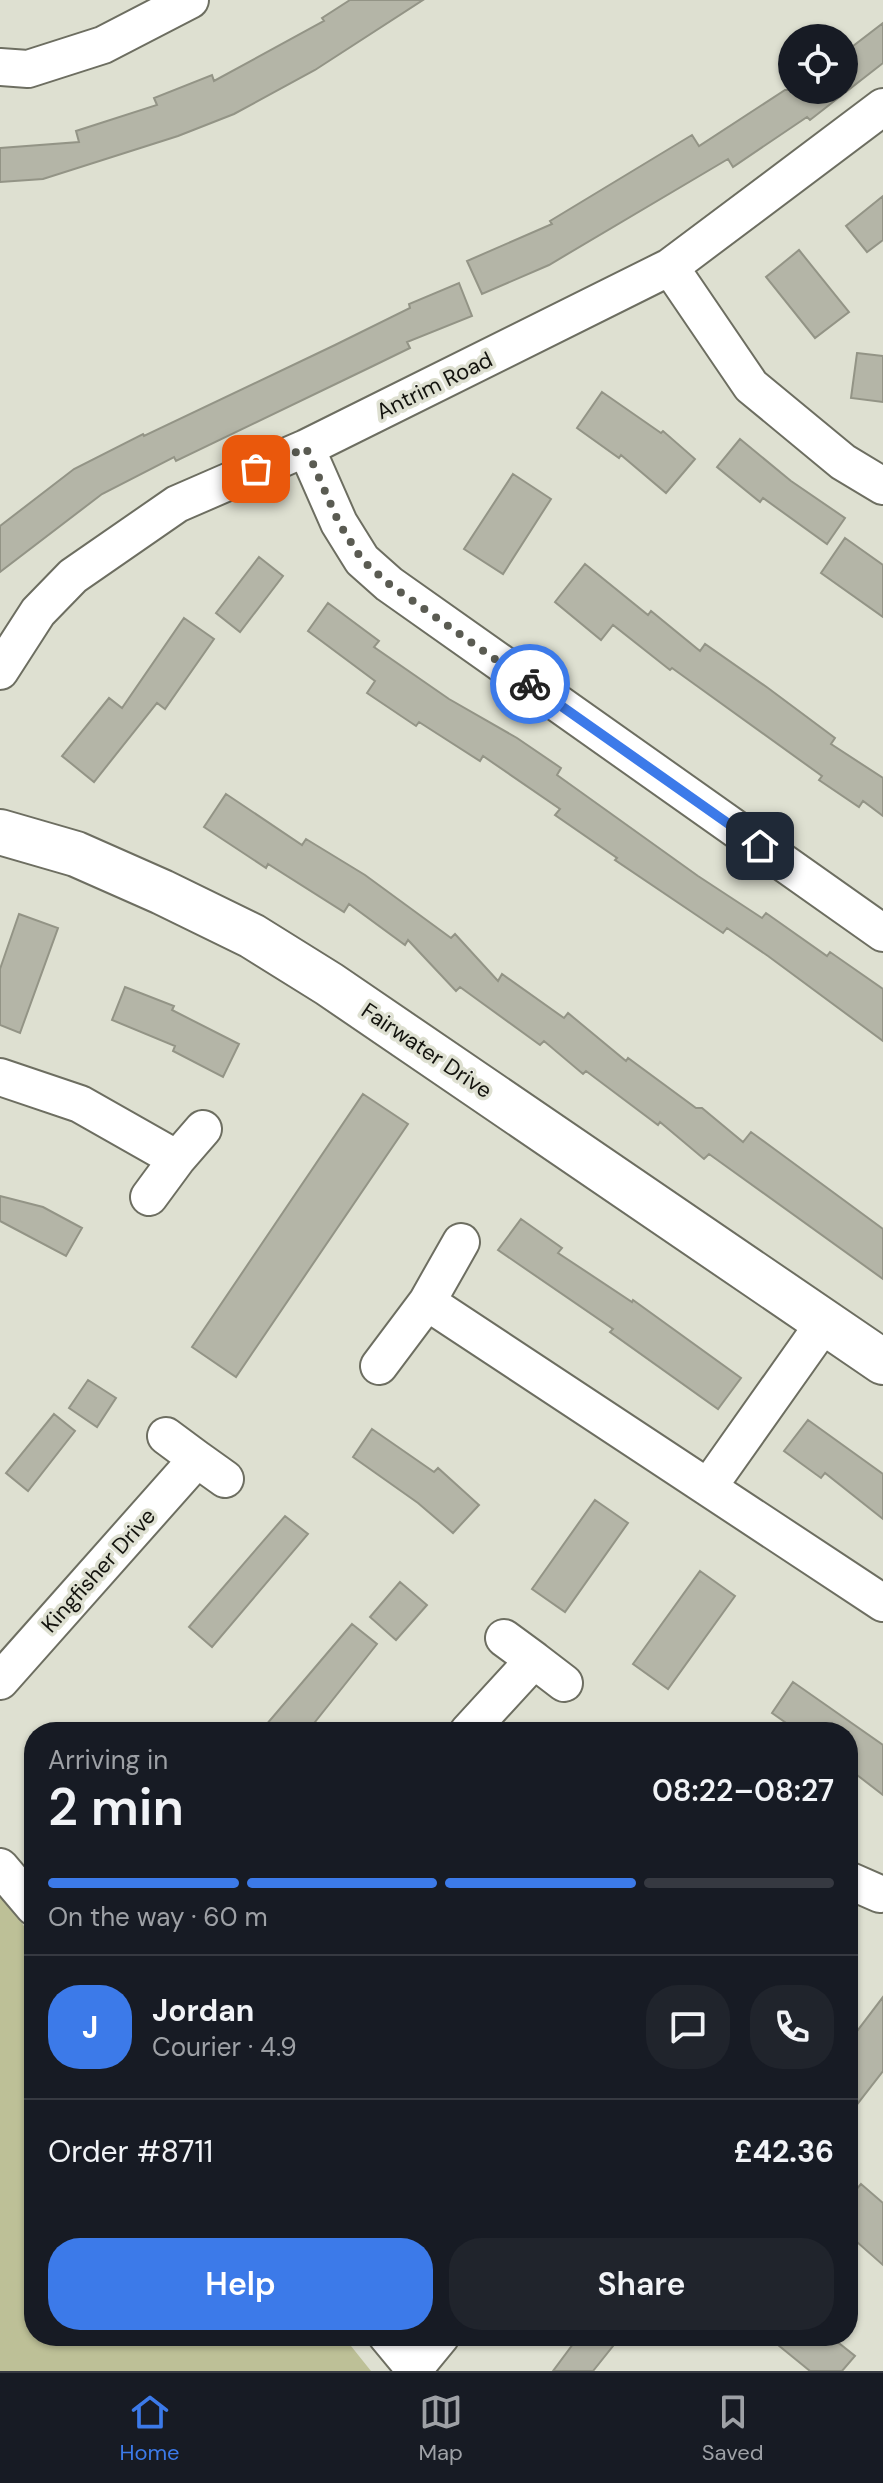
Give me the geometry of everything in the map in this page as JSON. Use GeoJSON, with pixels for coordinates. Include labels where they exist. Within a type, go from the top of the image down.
{"type":"FeatureCollection","features":[{"type":"Feature","properties":{"kind":"street"},"geometry":{"type":"LineString","coordinates":[[0,67],[28,69],[103,45],[190,0]]}},
{"type":"Feature","properties":{"kind":"street","name":"Antrim Road"},"geometry":{"type":"LineString","coordinates":[[0,671],[38,612],[73,576],[177,504],[306,448],[670,267],[883,107]]}},
{"type":"Feature","properties":{"kind":"street"},"geometry":{"type":"LineString","coordinates":[[670,267],[751,386],[843,462],[883,486]]}},
{"type":"Feature","properties":{"kind":"street"},"geometry":{"type":"LineString","coordinates":[[306,448],[339,523],[362,560],[389,584],[883,933]]}},
{"type":"Feature","properties":{"kind":"street","name":"Fairwater Drive"},"geometry":{"type":"LineString","coordinates":[[0,832],[76,854],[252,936],[329,984],[883,1362]]}},
{"type":"Feature","properties":{"kind":"street"},"geometry":{"type":"LineString","coordinates":[[0,1077],[80,1104],[177,1159]]}},
{"type":"Feature","properties":{"kind":"street"},"geometry":{"type":"LineString","coordinates":[[149,1197],[203,1129]]}},
{"type":"Feature","properties":{"kind":"street"},"geometry":{"type":"LineString","coordinates":[[379,1366],[427,1302],[461,1242]]}},
{"type":"Feature","properties":{"kind":"street"},"geometry":{"type":"LineString","coordinates":[[427,1302],[883,1603]]}},
{"type":"Feature","properties":{"kind":"street"},"geometry":{"type":"LineString","coordinates":[[709,1486],[825,1322]]}},
{"type":"Feature","properties":{"kind":"street","name":"Kingfisher Drive"},"geometry":{"type":"LineString","coordinates":[[0,1681],[211,1469],[166,1436]]}},
{"type":"Feature","properties":{"kind":"street"},"geometry":{"type":"LineString","coordinates":[[504,1638],[564,1683]]}},
{"type":"Feature","properties":{"kind":"street"},"geometry":{"type":"LineString","coordinates":[[477,1722],[534,1660]]}},
{"type":"Feature","properties":{"kind":"street"},"geometry":{"type":"LineString","coordinates":[[0,1867],[24,1895]]}},
{"type":"Feature","properties":{"kind":"street"},"geometry":{"type":"LineString","coordinates":[[395,2346],[415,2370],[433,2346]]}},
{"type":"Feature","properties":{"kind":"green space"},"geometry":{"type":"Polygon","coordinates":[[[0,1895],[24,1926],[24,2346],[351,2346],[371,2371],[0,2371],[0,1895]]]}},
{"type":"Feature","properties":{"kind":"building"},"geometry":{"type":"Polygon","coordinates":[[[350,0],[423,0],[315,70],[234,114],[178,136],[43,179],[0,182],[0,148],[79,142],[76,131],[157,105],[154,98],[212,75],[214,81],[324,21],[322,18],[350,0]]]}},
{"type":"Feature","properties":{"kind":"building"},"geometry":{"type":"Polygon","coordinates":[[[883,23],[883,63],[858,83],[858,42],[883,23]]]}},
{"type":"Feature","properties":{"kind":"building"},"geometry":{"type":"Polygon","coordinates":[[[778,95],[778,104],[830,104],[733,167],[728,159],[549,265],[482,294],[467,261],[552,224],[550,221],[692,135],[699,146],[778,95]]]}},
{"type":"Feature","properties":{"kind":"building"},"geometry":{"type":"Polygon","coordinates":[[[883,196],[883,240],[867,252],[846,226],[883,196]]]}},
{"type":"Feature","properties":{"kind":"building"},"geometry":{"type":"Polygon","coordinates":[[[799,250],[849,312],[815,338],[766,277],[799,250]]]}},
{"type":"Feature","properties":{"kind":"building"},"geometry":{"type":"Polygon","coordinates":[[[459,283],[472,316],[407,342],[410,348],[176,461],[174,457],[102,494],[0,572],[0,526],[74,469],[335,345],[410,308],[409,304],[459,283]]]}},
{"type":"Feature","properties":{"kind":"building"},"geometry":{"type":"Polygon","coordinates":[[[857,353],[883,356],[883,402],[851,398],[857,353]]]}},
{"type":"Feature","properties":{"kind":"building"},"geometry":{"type":"Polygon","coordinates":[[[602,392],[661,433],[663,431],[695,459],[666,493],[621,455],[619,458],[577,428],[602,392]]]}},
{"type":"Feature","properties":{"kind":"building"},"geometry":{"type":"Polygon","coordinates":[[[740,439],[791,481],[845,518],[827,544],[763,498],[760,502],[717,467],[740,439]]]}},
{"type":"Feature","properties":{"kind":"building"},"geometry":{"type":"Polygon","coordinates":[[[513,474],[551,499],[503,574],[464,549],[513,474]]]}},
{"type":"Feature","properties":{"kind":"building"},"geometry":{"type":"Polygon","coordinates":[[[845,538],[883,565],[883,617],[821,573],[845,538]]]}},
{"type":"Feature","properties":{"kind":"building"},"geometry":{"type":"Polygon","coordinates":[[[259,557],[283,576],[240,632],[216,613],[259,557]]]}},
{"type":"Feature","properties":{"kind":"building"},"geometry":{"type":"Polygon","coordinates":[[[585,564],[648,615],[651,611],[700,651],[705,644],[768,688],[835,738],[831,744],[883,778],[883,816],[863,801],[859,807],[819,780],[822,776],[672,668],[670,670],[613,625],[601,640],[555,602],[585,564]]]}},
{"type":"Feature","properties":{"kind":"building"},"geometry":{"type":"Polygon","coordinates":[[[328,603],[379,641],[374,647],[449,699],[517,738],[561,768],[557,775],[698,876],[762,918],[766,913],[827,956],[830,952],[883,989],[883,1041],[727,928],[723,933],[615,860],[617,858],[555,815],[560,809],[483,756],[480,761],[419,722],[416,726],[367,693],[375,681],[308,631],[328,603]]]}},
{"type":"Feature","properties":{"kind":"building"},"geometry":{"type":"Polygon","coordinates":[[[184,618],[214,639],[165,709],[157,703],[94,782],[62,756],[109,698],[122,708],[184,618]]]}},
{"type":"Feature","properties":{"kind":"building"},"geometry":{"type":"Polygon","coordinates":[[[226,794],[302,845],[306,839],[365,875],[451,938],[455,934],[498,981],[502,974],[564,1018],[568,1013],[626,1061],[628,1058],[696,1108],[702,1108],[743,1142],[751,1132],[883,1229],[883,1279],[709,1154],[704,1159],[660,1122],[658,1125],[586,1071],[583,1074],[544,1041],[540,1045],[460,987],[456,991],[408,940],[405,945],[349,904],[344,912],[268,864],[266,868],[204,827],[226,794]]]}},
{"type":"Feature","properties":{"kind":"building"},"geometry":{"type":"Polygon","coordinates":[[[19,914],[58,928],[20,1033],[0,1025],[0,969],[19,914]]]}},
{"type":"Feature","properties":{"kind":"building"},"geometry":{"type":"Polygon","coordinates":[[[125,987],[174,1006],[172,1010],[239,1044],[223,1077],[173,1051],[175,1046],[112,1020],[125,987]]]}},
{"type":"Feature","properties":{"kind":"building"},"geometry":{"type":"Polygon","coordinates":[[[363,1094],[408,1124],[236,1377],[192,1347],[363,1094]]]}},
{"type":"Feature","properties":{"kind":"building"},"geometry":{"type":"Polygon","coordinates":[[[0,1196],[43,1207],[82,1228],[66,1256],[0,1221],[0,1196]]]}},
{"type":"Feature","properties":{"kind":"building"},"geometry":{"type":"Polygon","coordinates":[[[521,1219],[562,1248],[558,1253],[633,1300],[741,1378],[718,1409],[610,1332],[613,1329],[498,1250],[521,1219]]]}},
{"type":"Feature","properties":{"kind":"building"},"geometry":{"type":"Polygon","coordinates":[[[88,1380],[116,1398],[97,1427],[69,1408],[88,1380]]]}},
{"type":"Feature","properties":{"kind":"building"},"geometry":{"type":"Polygon","coordinates":[[[54,1414],[75,1431],[28,1491],[6,1473],[54,1414]]]}},
{"type":"Feature","properties":{"kind":"building"},"geometry":{"type":"Polygon","coordinates":[[[808,1420],[883,1474],[883,1519],[825,1473],[821,1478],[784,1451],[808,1420]]]}},
{"type":"Feature","properties":{"kind":"building"},"geometry":{"type":"Polygon","coordinates":[[[372,1429],[434,1472],[438,1468],[479,1505],[453,1533],[418,1503],[353,1457],[372,1429]]]}},
{"type":"Feature","properties":{"kind":"building"},"geometry":{"type":"Polygon","coordinates":[[[595,1500],[628,1523],[565,1612],[532,1589],[595,1500]]]}},
{"type":"Feature","properties":{"kind":"building"},"geometry":{"type":"Polygon","coordinates":[[[285,1516],[308,1534],[212,1647],[189,1627],[285,1516]]]}},
{"type":"Feature","properties":{"kind":"building"},"geometry":{"type":"Polygon","coordinates":[[[700,1571],[735,1596],[668,1689],[633,1664],[700,1571]]]}},
{"type":"Feature","properties":{"kind":"building"},"geometry":{"type":"Polygon","coordinates":[[[400,1582],[427,1605],[396,1640],[370,1617],[400,1582]]]}},
{"type":"Feature","properties":{"kind":"building"},"geometry":{"type":"Polygon","coordinates":[[[352,1624],[377,1644],[315,1722],[269,1722],[352,1624]]]}},
{"type":"Feature","properties":{"kind":"building"},"geometry":{"type":"Polygon","coordinates":[[[793,1682],[850,1722],[785,1722],[772,1713],[793,1682]]]}},
{"type":"Feature","properties":{"kind":"building"},"geometry":{"type":"Polygon","coordinates":[[[858,1728],[883,1745],[883,1795],[858,1776],[858,1728]]]}},
{"type":"Feature","properties":{"kind":"building"},"geometry":{"type":"Polygon","coordinates":[[[883,1997],[883,2071],[858,2103],[858,2030],[883,1997]]]}},
{"type":"Feature","properties":{"kind":"building"},"geometry":{"type":"Polygon","coordinates":[[[861,2184],[883,2203],[883,2265],[858,2243],[858,2187],[861,2184]]]}},
{"type":"Feature","properties":{"kind":"building"},"geometry":{"type":"Polygon","coordinates":[[[572,2346],[613,2346],[593,2371],[553,2371],[572,2346]]]}},
{"type":"Feature","properties":{"kind":"building"},"geometry":{"type":"Polygon","coordinates":[[[779,2346],[842,2346],[855,2356],[842,2371],[810,2371],[779,2346]]]}},
{"type":"Feature","properties":{"kind":"way so far"},"geometry":{"type":"LineString","coordinates":[[256,469],[306,448],[339,523],[362,560],[389,584],[530,684]]}},
{"type":"Feature","properties":{"kind":"route"},"geometry":{"type":"LineString","coordinates":[[530,684],[760,846]]}}]}
